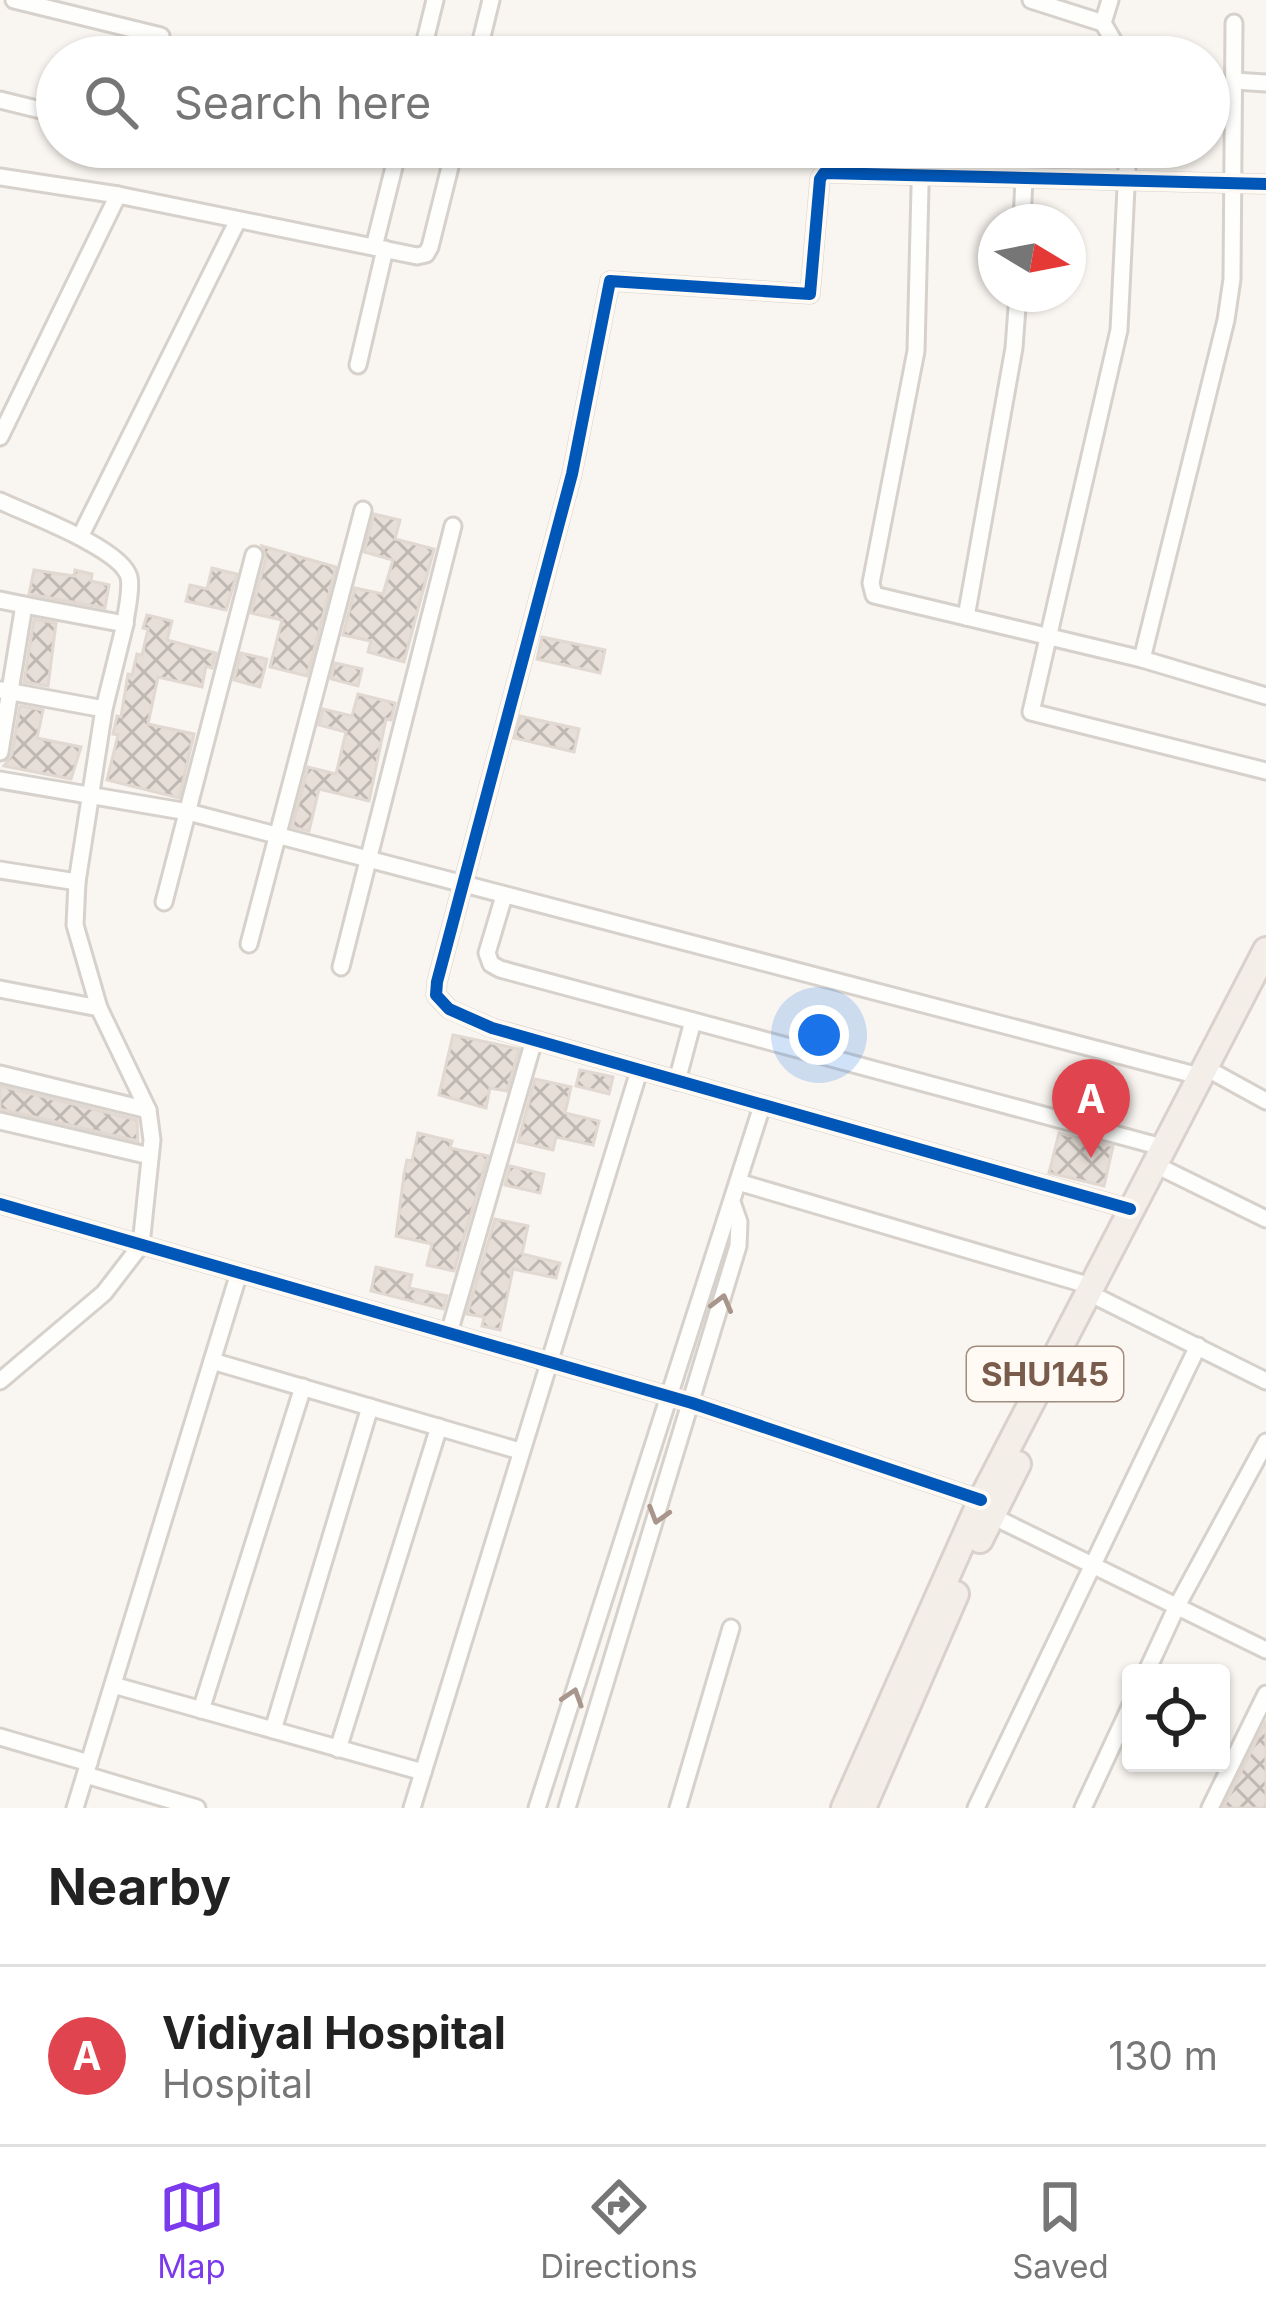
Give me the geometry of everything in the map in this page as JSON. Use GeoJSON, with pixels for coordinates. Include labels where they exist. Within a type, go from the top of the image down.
{"type":"FeatureCollection","features":[{"type":"Feature","properties":{"kind":"main road"},"geometry":{"type":"LineString","coordinates":[[844,1808],[870,1743],[1266,950]]}},
{"type":"Feature","properties":{"kind":"main road"},"geometry":{"type":"LineString","coordinates":[[1207,1075],[1266,981]]}},
{"type":"Feature","properties":{"kind":"main road"},"geometry":{"type":"LineString","coordinates":[[1096,1293],[1130,1209],[1164,1158]]}},
{"type":"Feature","properties":{"kind":"main road"},"geometry":{"type":"LineString","coordinates":[[863,1808],[986,1508]]}},
{"type":"Feature","properties":{"kind":"street"},"geometry":{"type":"LineString","coordinates":[[14,0],[161,36]]}},
{"type":"Feature","properties":{"kind":"street"},"geometry":{"type":"LineString","coordinates":[[426,36],[435,0]]}},
{"type":"Feature","properties":{"kind":"street"},"geometry":{"type":"LineString","coordinates":[[482,36],[491,0]]}},
{"type":"Feature","properties":{"kind":"street"},"geometry":{"type":"LineString","coordinates":[[1030,0],[1103,23],[1111,36]]}},
{"type":"Feature","properties":{"kind":"street"},"geometry":{"type":"LineString","coordinates":[[1103,23],[1110,0]]}},
{"type":"Feature","properties":{"kind":"street"},"geometry":{"type":"LineString","coordinates":[[1142,659],[1226,320],[1232,279],[1234,23]]}},
{"type":"Feature","properties":{"kind":"street"},"geometry":{"type":"LineString","coordinates":[[1235,81],[1266,82]]}},
{"type":"Feature","properties":{"kind":"street"},"geometry":{"type":"LineString","coordinates":[[0,100],[36,109]]}},
{"type":"Feature","properties":{"kind":"street"},"geometry":{"type":"LineString","coordinates":[[358,365],[395,168]]}},
{"type":"Feature","properties":{"kind":"street"},"geometry":{"type":"LineString","coordinates":[[0,177],[118,194],[426,254],[449,168]]}},
{"type":"Feature","properties":{"kind":"street"},"geometry":{"type":"LineString","coordinates":[[920,168],[916,351],[874,595],[1142,659],[1266,696]]}},
{"type":"Feature","properties":{"kind":"street"},"geometry":{"type":"LineString","coordinates":[[1129,168],[1119,330],[1030,707],[1034,715],[1266,771]]}},
{"type":"Feature","properties":{"kind":"street"},"geometry":{"type":"LineString","coordinates":[[1130,1209],[534,1040],[449,1010],[436,995],[572,473],[610,281],[810,294],[821,175],[1266,184]]}},
{"type":"Feature","properties":{"kind":"street"},"geometry":{"type":"LineString","coordinates":[[1023,204],[1024,179]]}},
{"type":"Feature","properties":{"kind":"street"},"geometry":{"type":"LineString","coordinates":[[0,437],[118,194]]}},
{"type":"Feature","properties":{"kind":"street"},"geometry":{"type":"LineString","coordinates":[[80,537],[238,220]]}},
{"type":"Feature","properties":{"kind":"street"},"geometry":{"type":"LineString","coordinates":[[966,617],[1017,312]]}},
{"type":"Feature","properties":{"kind":"street"},"geometry":{"type":"LineString","coordinates":[[0,502],[80,537],[128,572],[124,624],[104,709],[76,882],[75,925],[99,1008],[148,1110],[152,1140],[141,1245],[104,1293],[0,1381]]}},
{"type":"Feature","properties":{"kind":"street"},"geometry":{"type":"LineString","coordinates":[[249,944],[363,510]]}},
{"type":"Feature","properties":{"kind":"street"},"geometry":{"type":"LineString","coordinates":[[340,967],[453,526]]}},
{"type":"Feature","properties":{"kind":"street"},"geometry":{"type":"LineString","coordinates":[[164,902],[254,555]]}},
{"type":"Feature","properties":{"kind":"street"},"geometry":{"type":"LineString","coordinates":[[0,600],[124,624]]}},
{"type":"Feature","properties":{"kind":"street"},"geometry":{"type":"LineString","coordinates":[[0,752],[5,691],[24,605]]}},
{"type":"Feature","properties":{"kind":"street"},"geometry":{"type":"LineString","coordinates":[[5,691],[104,709]]}},
{"type":"Feature","properties":{"kind":"street"},"geometry":{"type":"LineString","coordinates":[[0,780],[188,812],[1207,1075],[1266,1101]]}},
{"type":"Feature","properties":{"kind":"street"},"geometry":{"type":"LineString","coordinates":[[0,870],[76,882]]}},
{"type":"Feature","properties":{"kind":"street"},"geometry":{"type":"LineString","coordinates":[[504,896],[487,953],[491,964],[1164,1158],[1266,1219]]}},
{"type":"Feature","properties":{"kind":"street"},"geometry":{"type":"LineString","coordinates":[[0,989],[99,1008]]}},
{"type":"Feature","properties":{"kind":"street"},"geometry":{"type":"LineString","coordinates":[[677,1081],[693,1021]]}},
{"type":"Feature","properties":{"kind":"street"},"geometry":{"type":"LineString","coordinates":[[449,1333],[534,1040]]}},
{"type":"Feature","properties":{"kind":"street"},"geometry":{"type":"LineString","coordinates":[[412,1808],[639,1070]]}},
{"type":"Feature","properties":{"kind":"street"},"geometry":{"type":"LineString","coordinates":[[0,1074],[148,1110]]}},
{"type":"Feature","properties":{"kind":"street"},"geometry":{"type":"LineString","coordinates":[[537,1808],[762,1106]]}},
{"type":"Feature","properties":{"kind":"street"},"geometry":{"type":"LineString","coordinates":[[0,1121],[150,1156]]}},
{"type":"Feature","properties":{"kind":"street"},"geometry":{"type":"LineString","coordinates":[[738,1182],[1096,1293],[1266,1381]]}},
{"type":"Feature","properties":{"kind":"street"},"geometry":{"type":"LineString","coordinates":[[567,1808],[738,1246],[739,1222],[732,1202]]}},
{"type":"Feature","properties":{"kind":"street"},"geometry":{"type":"LineString","coordinates":[[0,1204],[692,1403],[986,1508],[1266,1650]]}},
{"type":"Feature","properties":{"kind":"street"},"geometry":{"type":"LineString","coordinates":[[76,1808],[239,1273]]}},
{"type":"Feature","properties":{"kind":"street"},"geometry":{"type":"LineString","coordinates":[[976,1808],[1198,1346]]}},
{"type":"Feature","properties":{"kind":"street"},"geometry":{"type":"LineString","coordinates":[[212,1360],[520,1450]]}},
{"type":"Feature","properties":{"kind":"street"},"geometry":{"type":"LineString","coordinates":[[201,1710],[303,1387]]}},
{"type":"Feature","properties":{"kind":"street"},"geometry":{"type":"LineString","coordinates":[[273,1730],[370,1406]]}},
{"type":"Feature","properties":{"kind":"street"},"geometry":{"type":"LineString","coordinates":[[338,1749],[439,1426]]}},
{"type":"Feature","properties":{"kind":"street"},"geometry":{"type":"LineString","coordinates":[[1150,1664],[1266,1442]]}},
{"type":"Feature","properties":{"kind":"street"},"geometry":{"type":"LineString","coordinates":[[678,1808],[731,1628]]}},
{"type":"Feature","properties":{"kind":"street"},"geometry":{"type":"LineString","coordinates":[[113,1685],[423,1772]]}},
{"type":"Feature","properties":{"kind":"street"},"geometry":{"type":"LineString","coordinates":[[1210,1808],[1266,1694]]}},
{"type":"Feature","properties":{"kind":"street"},"geometry":{"type":"LineString","coordinates":[[1083,1808],[1122,1724]]}},
{"type":"Feature","properties":{"kind":"street"},"geometry":{"type":"LineString","coordinates":[[0,1737],[197,1808]]}},
{"type":"Feature","properties":{"kind":"building"},"geometry":{"type":"Polygon","coordinates":[[[374,514],[400,520],[395,539],[434,549],[404,662],[368,652],[371,641],[343,635],[355,588],[383,594],[393,560],[364,552],[374,514]]]}},
{"type":"Feature","properties":{"kind":"building"},"geometry":{"type":"Polygon","coordinates":[[[262,546],[336,567],[307,676],[270,667],[282,620],[251,613],[266,558],[262,546]]]}},
{"type":"Feature","properties":{"kind":"building"},"geometry":{"type":"Polygon","coordinates":[[[212,568],[237,574],[226,610],[186,601],[190,585],[207,589],[212,568]]]}},
{"type":"Feature","properties":{"kind":"building"},"geometry":{"type":"Polygon","coordinates":[[[34,570],[92,574],[91,581],[109,585],[105,608],[29,594],[34,570]]]}},
{"type":"Feature","properties":{"kind":"building"},"geometry":{"type":"Polygon","coordinates":[[[147,615],[172,621],[167,640],[216,653],[212,668],[206,666],[202,687],[158,677],[148,724],[194,734],[179,798],[107,780],[118,735],[113,734],[117,716],[121,717],[128,674],[132,675],[137,654],[142,655],[147,615]]]}},
{"type":"Feature","properties":{"kind":"building"},"geometry":{"type":"Polygon","coordinates":[[[34,619],[56,623],[48,686],[24,682],[34,619]]]}},
{"type":"Feature","properties":{"kind":"building"},"geometry":{"type":"Polygon","coordinates":[[[542,637],[605,650],[600,673],[537,659],[542,637]]]}},
{"type":"Feature","properties":{"kind":"building"},"geometry":{"type":"Polygon","coordinates":[[[241,653],[267,659],[260,687],[234,680],[241,653]]]}},
{"type":"Feature","properties":{"kind":"building"},"geometry":{"type":"Polygon","coordinates":[[[335,663],[362,669],[358,686],[331,679],[335,663]]]}},
{"type":"Feature","properties":{"kind":"building"},"geometry":{"type":"Polygon","coordinates":[[[358,694],[395,703],[391,720],[386,719],[369,801],[319,789],[309,831],[292,827],[308,767],[336,774],[346,732],[319,725],[323,709],[352,716],[358,694]]]}},
{"type":"Feature","properties":{"kind":"building"},"geometry":{"type":"Polygon","coordinates":[[[20,706],[43,710],[37,738],[81,747],[71,779],[4,766],[12,754],[20,706]]]}},
{"type":"Feature","properties":{"kind":"building"},"geometry":{"type":"Polygon","coordinates":[[[520,716],[579,729],[574,752],[514,738],[520,716]]]}},
{"type":"Feature","properties":{"kind":"building"},"geometry":{"type":"Polygon","coordinates":[[[453,1035],[519,1049],[507,1091],[490,1088],[486,1108],[439,1095],[453,1035]]]}},
{"type":"Feature","properties":{"kind":"building"},"geometry":{"type":"Polygon","coordinates":[[[580,1070],[613,1077],[609,1094],[576,1086],[580,1070]]]}},
{"type":"Feature","properties":{"kind":"building"},"geometry":{"type":"Polygon","coordinates":[[[535,1079],[571,1087],[565,1113],[599,1121],[593,1145],[556,1137],[553,1150],[518,1142],[535,1079]]]}},
{"type":"Feature","properties":{"kind":"building"},"geometry":{"type":"Polygon","coordinates":[[[0,1086],[137,1120],[138,1141],[0,1109],[0,1086]]]}},
{"type":"Feature","properties":{"kind":"building"},"geometry":{"type":"Polygon","coordinates":[[[418,1133],[452,1141],[450,1148],[488,1156],[454,1271],[427,1265],[432,1244],[396,1236],[404,1174],[418,1133]]]}},
{"type":"Feature","properties":{"kind":"building"},"geometry":{"type":"Polygon","coordinates":[[[1059,1133],[1113,1146],[1104,1186],[1049,1173],[1059,1133]]]}},
{"type":"Feature","properties":{"kind":"building"},"geometry":{"type":"Polygon","coordinates":[[[510,1166],[544,1174],[540,1193],[505,1185],[510,1166]]]}},
{"type":"Feature","properties":{"kind":"building"},"geometry":{"type":"Polygon","coordinates":[[[495,1219],[528,1226],[522,1254],[560,1263],[556,1278],[513,1269],[500,1330],[482,1326],[484,1317],[467,1314],[495,1219]]]}},
{"type":"Feature","properties":{"kind":"building"},"geometry":{"type":"Polygon","coordinates":[[[376,1267],[412,1275],[409,1288],[447,1296],[443,1309],[371,1291],[376,1267]]]}},
{"type":"Feature","properties":{"kind":"building"},"geometry":{"type":"Polygon","coordinates":[[[1266,1721],[1266,1808],[1223,1808],[1266,1721]]]}},
{"type":"Feature","properties":{"kind":"cycle path"},"geometry":{"type":"LineString","coordinates":[[1130,1209],[492,1028],[449,1009],[436,995],[437,982],[572,474],[610,281],[810,294],[824,173],[1266,184]]}},
{"type":"Feature","properties":{"kind":"cycle path"},"geometry":{"type":"LineString","coordinates":[[0,1204],[692,1403],[981,1500]]}},
{"type":"Feature","properties":{"kind":"place","name":"Vidiyal Hospital"},"geometry":{"type":"Point","coordinates":[1091,1158]}}]}
